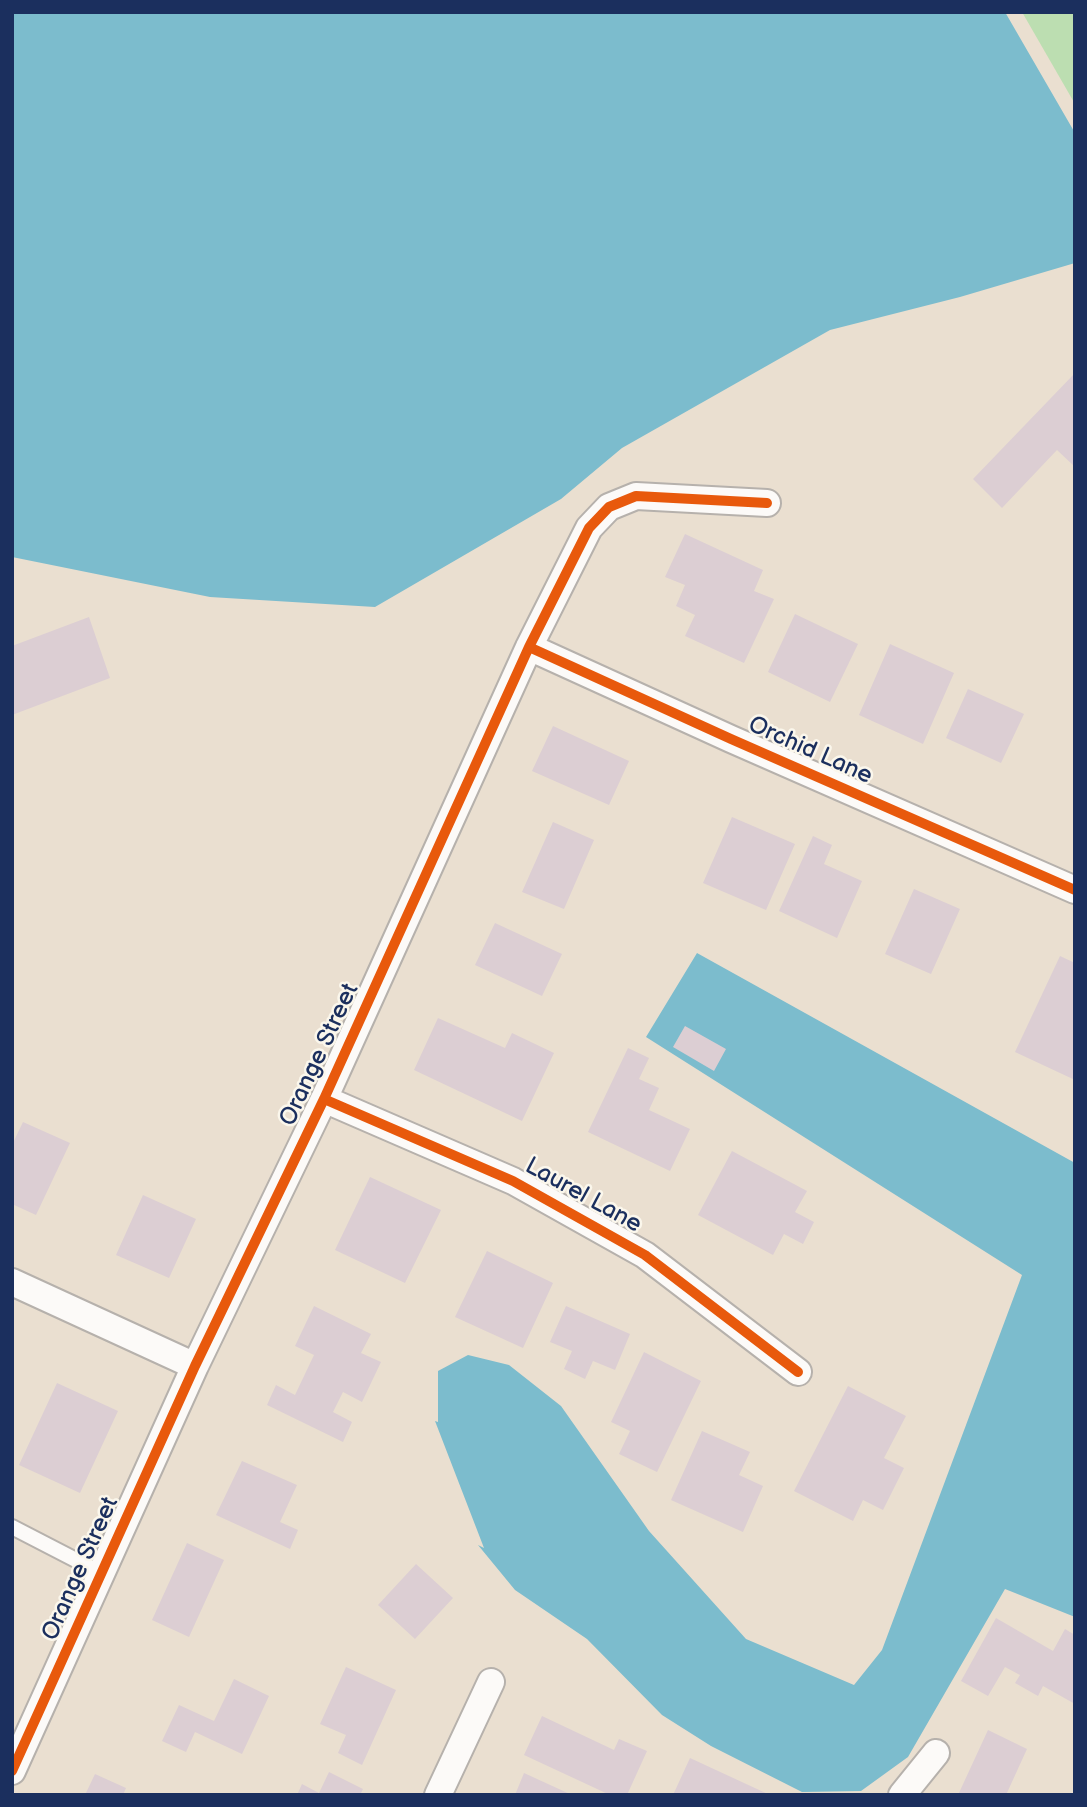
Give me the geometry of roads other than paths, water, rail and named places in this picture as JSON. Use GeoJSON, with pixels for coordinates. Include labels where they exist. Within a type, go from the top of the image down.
{"type":"FeatureCollection","features":[{"type":"Feature","properties":{"kind":"street","name":"Orange Street"},"geometry":{"type":"LineString","coordinates":[[12,1771],[195,1366],[324,1099],[529,647],[589,528],[609,507],[636,496],[767,503]]}},
{"type":"Feature","properties":{"kind":"street","name":"Orchid Lane"},"geometry":{"type":"LineString","coordinates":[[529,647],[1075,890]]}},
{"type":"Feature","properties":{"kind":"street","name":"Laurel Lane"},"geometry":{"type":"LineString","coordinates":[[324,1099],[513,1181],[645,1255],[797,1371]]}},
{"type":"Feature","properties":{"kind":"street"},"geometry":{"type":"LineString","coordinates":[[12,1282],[195,1366]]}},
{"type":"Feature","properties":{"kind":"street"},"geometry":{"type":"LineString","coordinates":[[439,1795],[491,1682]]}},
{"type":"Feature","properties":{"kind":"street"},"geometry":{"type":"LineString","coordinates":[[902,1795],[936,1754]]}},
{"type":"Feature","properties":{"kind":"lane"},"geometry":{"type":"LineString","coordinates":[[12,1527],[103,1574]]}},
{"type":"Feature","properties":{"kind":"water"},"geometry":{"type":"Polygon","coordinates":[[[12,12],[1005,12],[1075,133],[1075,263],[960,297],[830,330],[622,448],[561,499],[375,607],[210,597],[12,557],[12,12]]]}},
{"type":"Feature","properties":{"kind":"water"},"geometry":{"type":"Polygon","coordinates":[[[697,953],[1075,1163],[1075,1617],[1005,1589],[908,1757],[861,1791],[802,1792],[711,1746],[662,1715],[587,1639],[515,1590],[478,1545],[484,1548],[435,1421],[438,1422],[438,1371],[468,1355],[509,1365],[561,1406],[649,1531],[746,1639],[854,1685],[882,1650],[1022,1275],[646,1037],[697,953]]]}}]}
